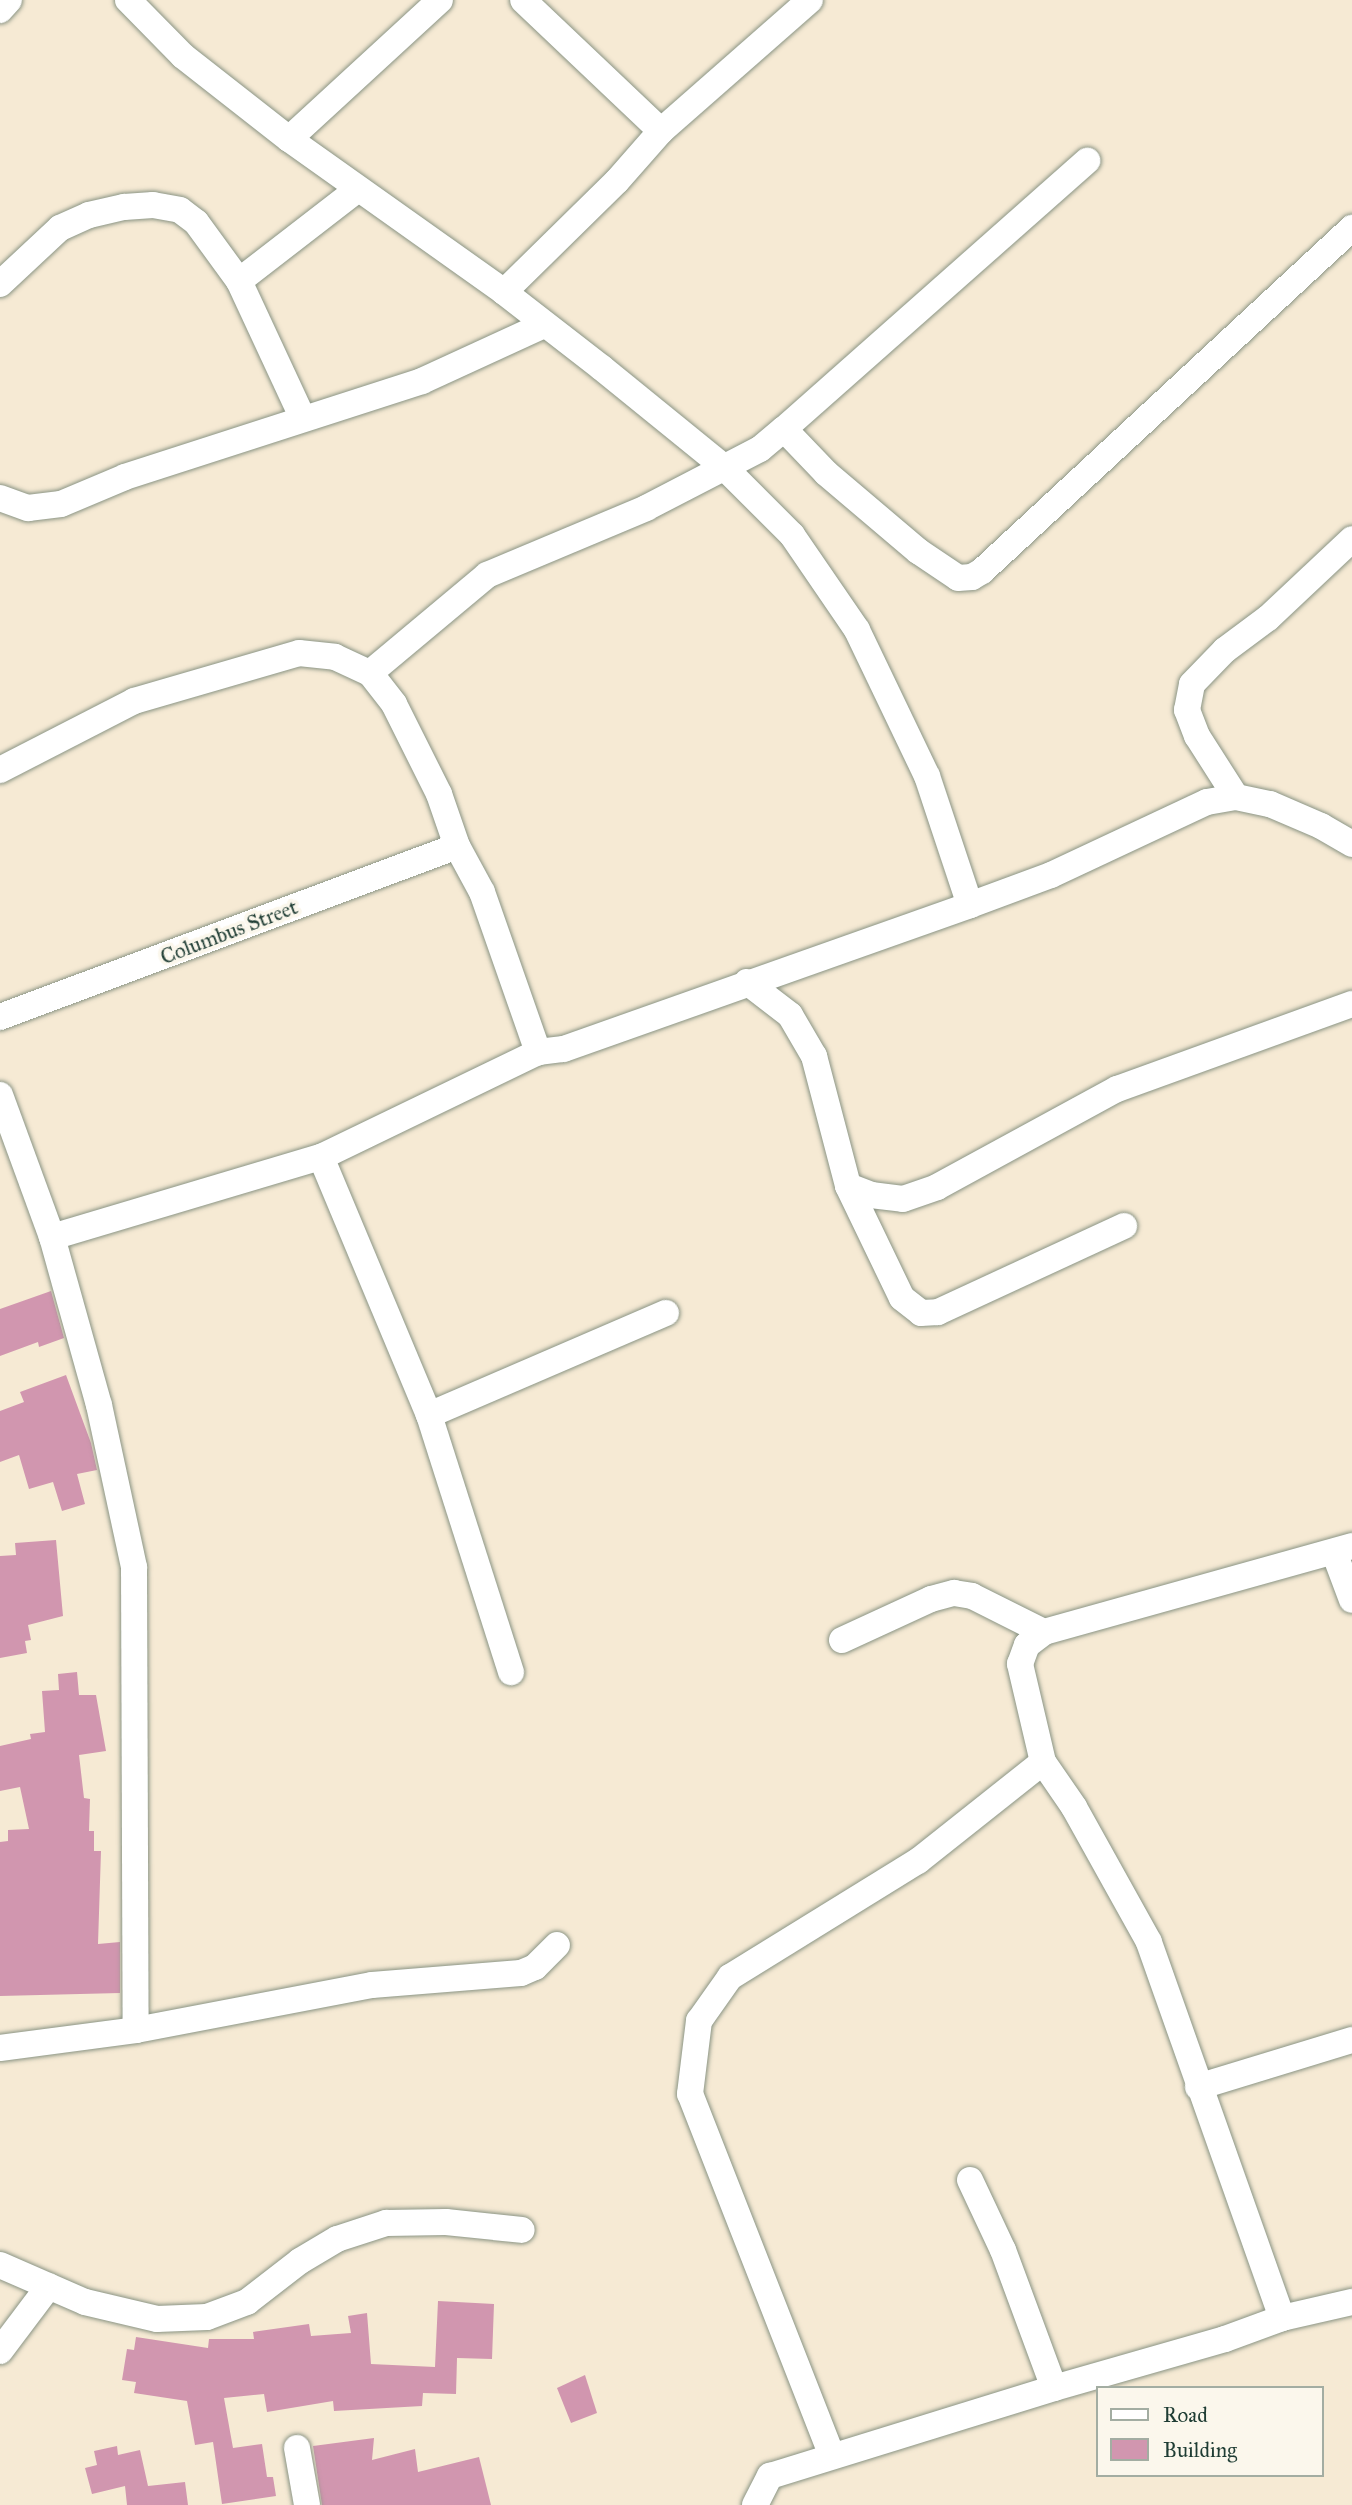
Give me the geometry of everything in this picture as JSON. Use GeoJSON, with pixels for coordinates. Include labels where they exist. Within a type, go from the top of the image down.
{"type":"FeatureCollection","features":[{"type":"Feature","properties":{"kind":"street"},"geometry":{"type":"LineString","coordinates":[[0,10],[9,0]]}},
{"type":"Feature","properties":{"kind":"street"},"geometry":{"type":"LineString","coordinates":[[128,0],[183,56],[289,139],[504,292],[725,468],[792,535],[857,630],[927,776],[970,905]]}},
{"type":"Feature","properties":{"kind":"street"},"geometry":{"type":"LineString","coordinates":[[289,139],[440,0]]}},
{"type":"Feature","properties":{"kind":"street"},"geometry":{"type":"LineString","coordinates":[[523,0],[661,131]]}},
{"type":"Feature","properties":{"kind":"street"},"geometry":{"type":"LineString","coordinates":[[504,292],[617,181],[661,131],[810,0]]}},
{"type":"Feature","properties":{"kind":"street"},"geometry":{"type":"LineString","coordinates":[[370,673],[487,575],[646,508],[760,449],[1087,161]]}},
{"type":"Feature","properties":{"kind":"street"},"geometry":{"type":"LineString","coordinates":[[239,281],[358,189]]}},
{"type":"Feature","properties":{"kind":"street"},"geometry":{"type":"LineString","coordinates":[[0,284],[60,228],[89,215],[124,207],[153,205],[180,210],[196,222],[239,281],[302,417]]}},
{"type":"Feature","properties":{"kind":"street"},"geometry":{"type":"LineString","coordinates":[[784,429],[827,473],[918,551],[958,578],[972,577],[1352,228]]}},
{"type":"Feature","properties":{"kind":"street"},"geometry":{"type":"LineString","coordinates":[[0,498],[28,508],[61,504],[125,477],[302,417],[422,381],[544,325]]}},
{"type":"Feature","properties":{"kind":"street"},"geometry":{"type":"LineString","coordinates":[[1236,797],[1198,736],[1187,710],[1192,684],[1225,650],[1269,618],[1352,540]]}},
{"type":"Feature","properties":{"kind":"street"},"geometry":{"type":"LineString","coordinates":[[0,770],[134,701],[299,653],[335,657],[370,673],[394,704],[439,794],[457,846],[482,892],[538,1052]]}},
{"type":"Feature","properties":{"kind":"street"},"geometry":{"type":"LineString","coordinates":[[52,1237],[321,1157],[538,1052],[564,1049],[1051,875],[1207,802],[1236,797],[1270,804],[1321,826],[1352,845]]}},
{"type":"Feature","properties":{"kind":"street","name":"Columbus Street"},"geometry":{"type":"LineString","coordinates":[[0,1017],[457,846]]}},
{"type":"Feature","properties":{"kind":"street"},"geometry":{"type":"LineString","coordinates":[[747,982],[790,1015],[814,1056],[848,1186],[902,1298],[922,1313],[938,1312],[1124,1227]]}},
{"type":"Feature","properties":{"kind":"street"},"geometry":{"type":"LineString","coordinates":[[848,1186],[871,1195],[903,1199],[937,1186],[1117,1089],[1352,1004]]}},
{"type":"Feature","properties":{"kind":"street"},"geometry":{"type":"LineString","coordinates":[[0,1095],[52,1237],[99,1405],[134,1567],[136,2030]]}},
{"type":"Feature","properties":{"kind":"street"},"geometry":{"type":"LineString","coordinates":[[321,1157],[429,1415],[511,1672]]}},
{"type":"Feature","properties":{"kind":"street"},"geometry":{"type":"LineString","coordinates":[[429,1415],[666,1313]]}},
{"type":"Feature","properties":{"kind":"street"},"geometry":{"type":"LineString","coordinates":[[1282,2318],[1198,2087],[1149,1942],[1074,1807],[1043,1762],[1020,1664],[1027,1645],[1044,1632],[1343,1549],[1352,1600]]}},
{"type":"Feature","properties":{"kind":"street"},"geometry":{"type":"LineString","coordinates":[[842,1640],[931,1599],[954,1593],[972,1596],[1044,1632]]}},
{"type":"Feature","properties":{"kind":"street"},"geometry":{"type":"LineString","coordinates":[[832,2456],[690,2094],[699,2021],[730,1977],[918,1861],[1043,1762]]}},
{"type":"Feature","properties":{"kind":"street"},"geometry":{"type":"LineString","coordinates":[[0,2048],[136,2030],[372,1986],[521,1973],[535,1967],[557,1945]]}},
{"type":"Feature","properties":{"kind":"street"},"geometry":{"type":"LineString","coordinates":[[1198,2087],[1352,2040]]}},
{"type":"Feature","properties":{"kind":"street"},"geometry":{"type":"LineString","coordinates":[[970,2180],[1013,2274],[1054,2388]]}},
{"type":"Feature","properties":{"kind":"street"},"geometry":{"type":"LineString","coordinates":[[0,2265],[85,2302],[157,2319],[207,2317],[247,2302],[300,2262],[337,2239],[386,2223],[446,2222],[522,2230]]}},
{"type":"Feature","properties":{"kind":"street"},"geometry":{"type":"LineString","coordinates":[[0,2351],[49,2286]]}},
{"type":"Feature","properties":{"kind":"street"},"geometry":{"type":"LineString","coordinates":[[755,2505],[770,2476],[1054,2388],[1225,2339],[1282,2318],[1352,2302]]}},
{"type":"Feature","properties":{"kind":"street"},"geometry":{"type":"LineString","coordinates":[[297,2448],[307,2505]]}},
{"type":"Feature","properties":{"kind":"building"},"geometry":{"type":"Polygon","coordinates":[[[51,1291],[64,1338],[39,1347],[38,1342],[0,1356],[0,1309],[51,1291]]]}},
{"type":"Feature","properties":{"kind":"building"},"geometry":{"type":"Polygon","coordinates":[[[66,1375],[91,1443],[97,1470],[77,1474],[85,1504],[62,1511],[53,1482],[29,1489],[19,1455],[0,1462],[0,1411],[24,1402],[20,1392],[66,1375]]]}},
{"type":"Feature","properties":{"kind":"building"},"geometry":{"type":"Polygon","coordinates":[[[56,1540],[63,1616],[28,1625],[31,1640],[25,1641],[27,1653],[0,1658],[0,1556],[16,1555],[15,1543],[56,1540]]]}},
{"type":"Feature","properties":{"kind":"building"},"geometry":{"type":"Polygon","coordinates":[[[77,1672],[79,1695],[96,1695],[106,1751],[79,1755],[84,1798],[90,1799],[89,1831],[94,1831],[94,1851],[101,1851],[98,1944],[120,1942],[120,1993],[0,1996],[0,1842],[8,1841],[8,1830],[29,1829],[20,1787],[0,1791],[0,1746],[31,1739],[30,1734],[45,1732],[42,1691],[59,1690],[58,1674],[77,1672]]]}},
{"type":"Feature","properties":{"kind":"building"},"geometry":{"type":"Polygon","coordinates":[[[438,2301],[494,2304],[492,2359],[457,2358],[456,2394],[423,2393],[422,2406],[334,2411],[333,2401],[267,2412],[264,2394],[224,2398],[233,2448],[262,2444],[267,2477],[273,2477],[276,2496],[222,2504],[213,2442],[195,2445],[187,2401],[134,2393],[136,2382],[122,2380],[127,2349],[134,2350],[136,2337],[208,2348],[209,2339],[254,2339],[253,2332],[309,2324],[311,2336],[351,2333],[348,2316],[367,2313],[371,2364],[435,2367],[438,2301]]]}},
{"type":"Feature","properties":{"kind":"building"},"geometry":{"type":"Polygon","coordinates":[[[585,2375],[597,2413],[571,2423],[557,2388],[585,2375]]]}},
{"type":"Feature","properties":{"kind":"building"},"geometry":{"type":"Polygon","coordinates":[[[374,2438],[372,2460],[415,2449],[418,2472],[479,2457],[491,2505],[322,2505],[313,2446],[374,2438]]]}},
{"type":"Feature","properties":{"kind":"building"},"geometry":{"type":"Polygon","coordinates":[[[117,2446],[118,2455],[140,2450],[148,2486],[185,2482],[188,2505],[127,2505],[125,2486],[92,2494],[85,2468],[97,2465],[94,2451],[117,2446]]]}}]}
